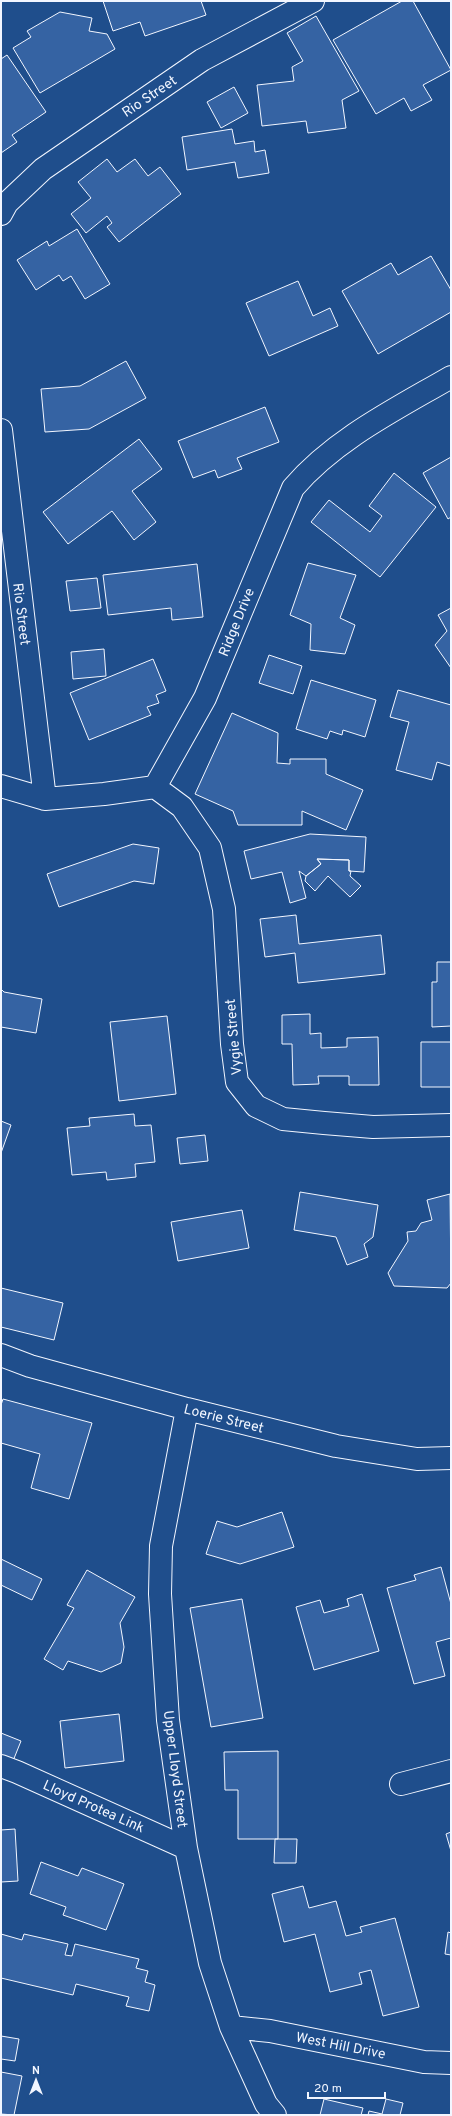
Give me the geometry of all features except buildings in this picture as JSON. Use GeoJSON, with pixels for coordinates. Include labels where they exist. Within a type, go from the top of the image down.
{"type":"FeatureCollection","features":[{"type":"Feature","properties":{"kind":"street","name":"Rio Street"},"geometry":{"type":"LineString","coordinates":[[1,214],[7,204],[43,169],[195,64],[313,1]]}},
{"type":"Feature","properties":{"kind":"street","name":"Ridge Drive"},"geometry":{"type":"LineString","coordinates":[[155,786],[205,698],[293,488],[309,468],[338,446],[451,377]]}},
{"type":"Feature","properties":{"kind":"street","name":"Rio Street"},"geometry":{"type":"LineString","coordinates":[[1,430],[45,798]]}},
{"type":"Feature","properties":{"kind":"street"},"geometry":{"type":"LineString","coordinates":[[1,786],[45,798],[104,794],[155,786]]}},
{"type":"Feature","properties":{"kind":"street","name":"Vygie Street"},"geometry":{"type":"LineString","coordinates":[[155,786],[182,807],[210,848],[224,909],[232,1044],[237,1082],[256,1106],[283,1119],[374,1127],[451,1126]]}},
{"type":"Feature","properties":{"kind":"street","name":"Loerie Street"},"geometry":{"type":"LineString","coordinates":[[1,1355],[30,1366],[187,1409],[336,1446],[417,1459],[451,1458]]}},
{"type":"Feature","properties":{"kind":"street","name":"Upper Lloyd Street"},"geometry":{"type":"LineString","coordinates":[[187,1409],[161,1546],[160,1594],[168,1720],[186,1848],[210,1963],[231,2027],[266,2104],[275,2115]]}},
{"type":"Feature","properties":{"kind":"street","name":"Lloyd Protea Link"},"geometry":{"type":"LineString","coordinates":[[1,1766],[186,1848]]}},
{"type":"Feature","properties":{"kind":"street"},"geometry":{"type":"LineString","coordinates":[[400,1784],[451,1771]]}},
{"type":"Feature","properties":{"kind":"street","name":"West Hill Drive"},"geometry":{"type":"LineString","coordinates":[[231,2027],[270,2031],[424,2062],[451,2063]]}}]}
